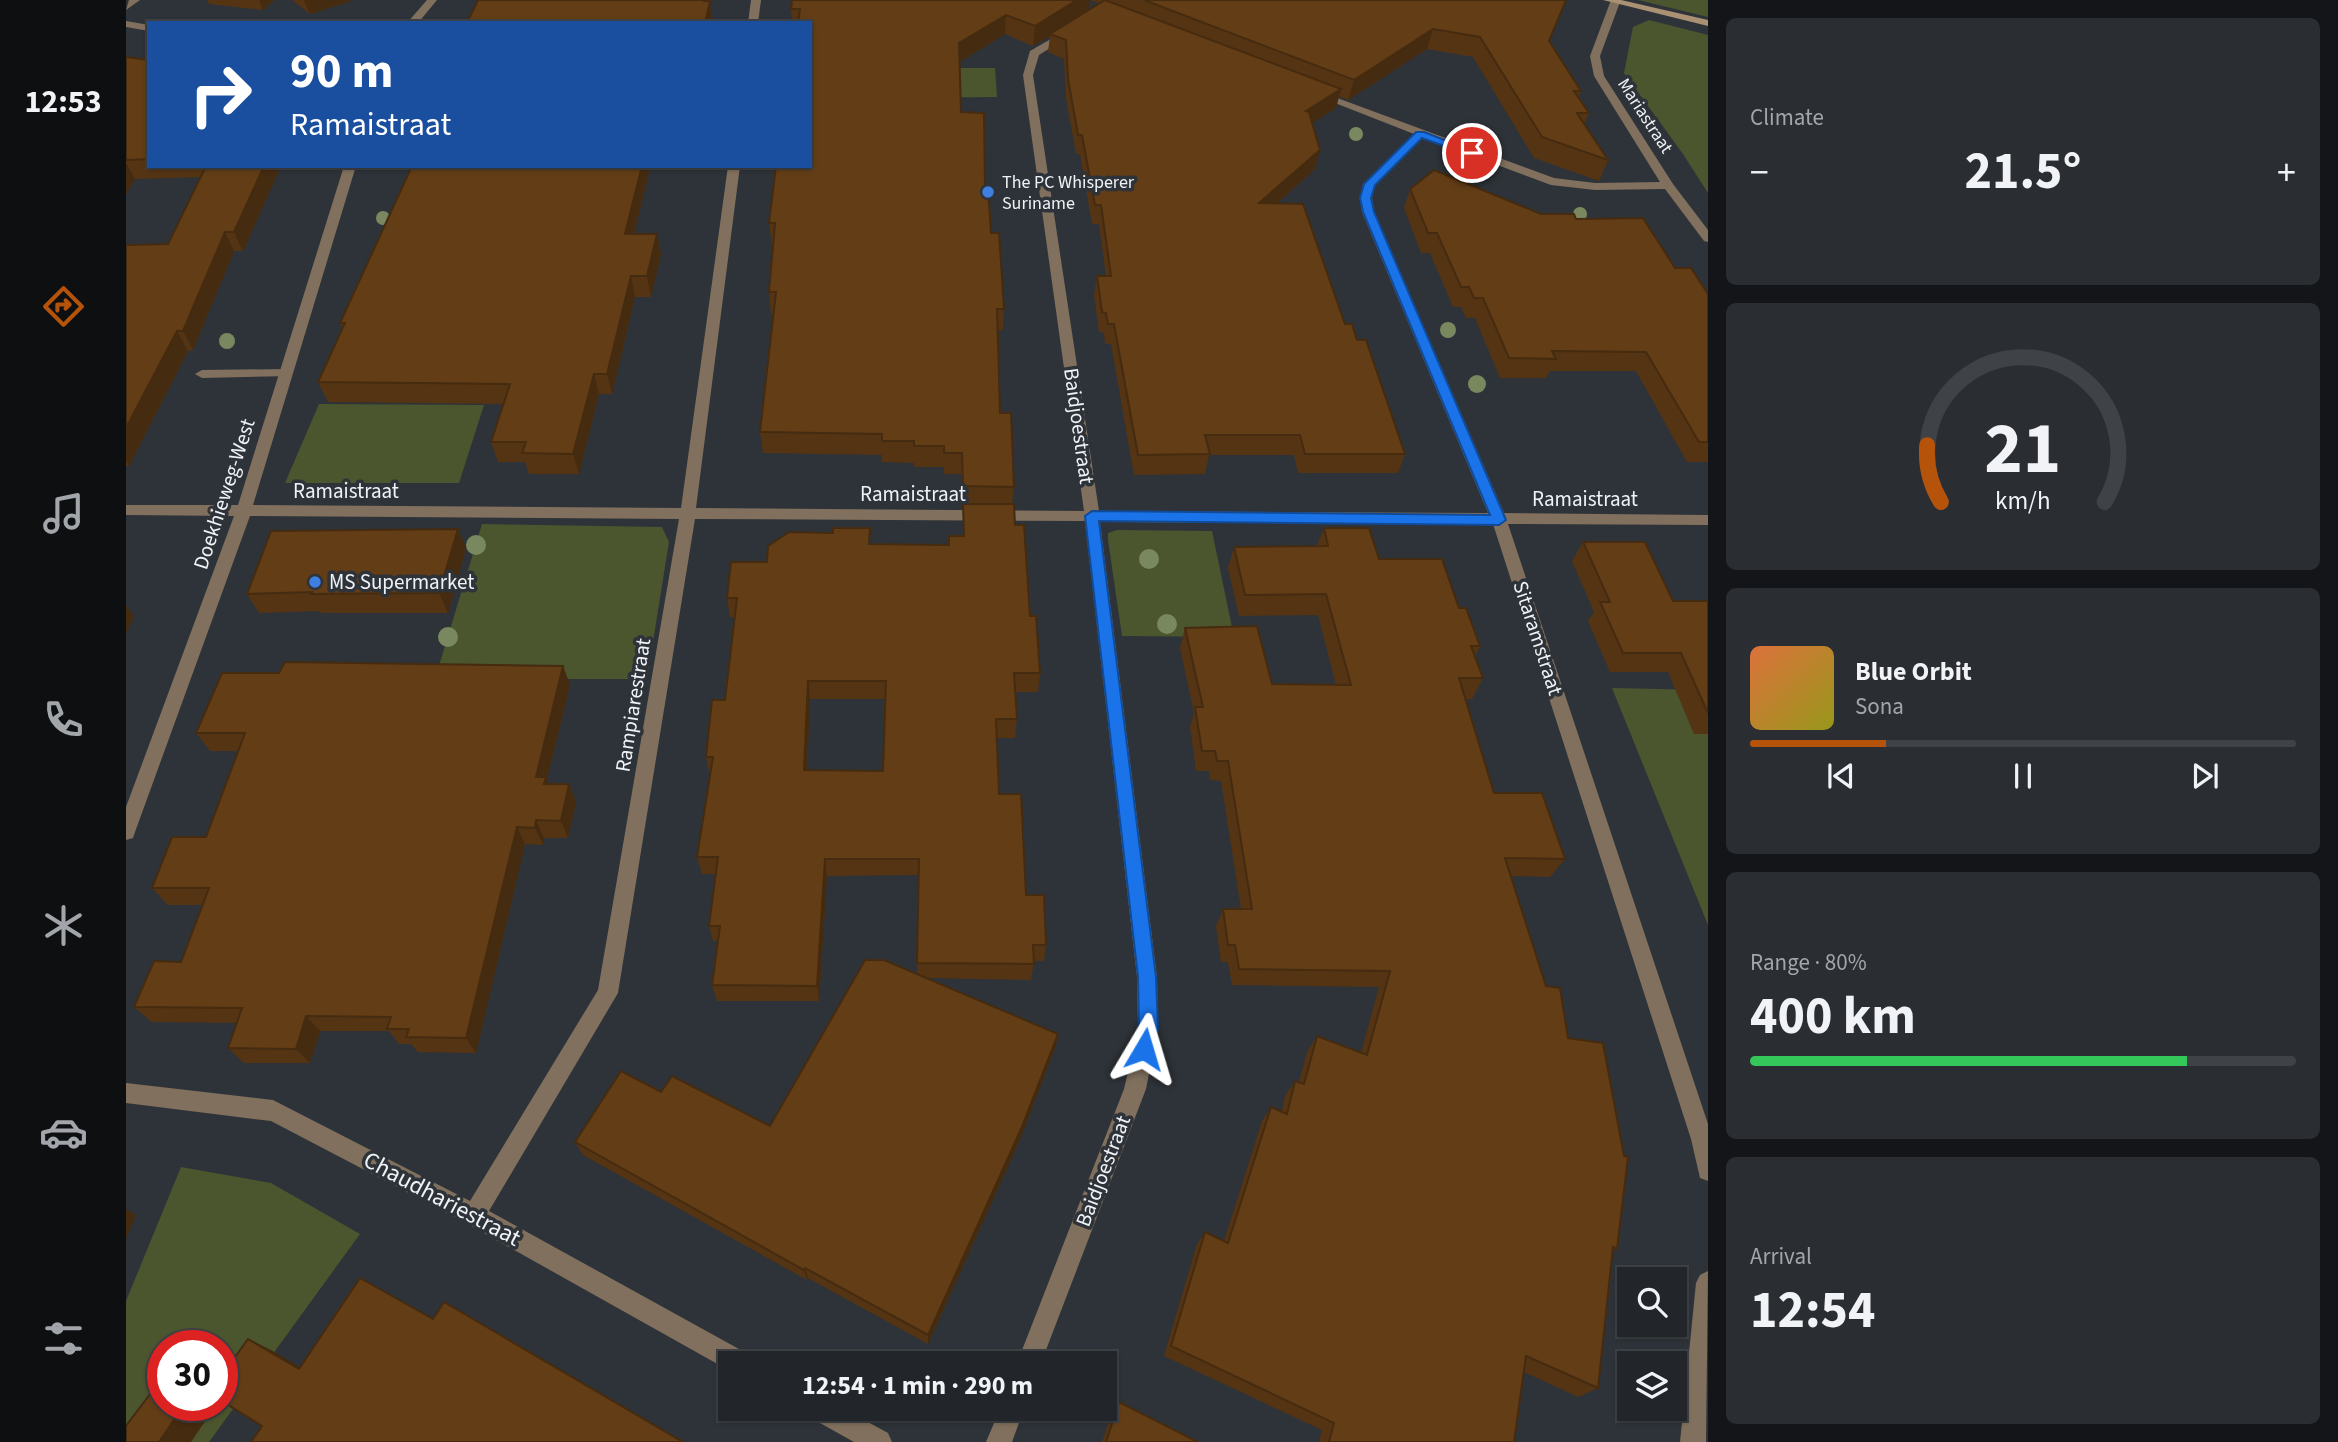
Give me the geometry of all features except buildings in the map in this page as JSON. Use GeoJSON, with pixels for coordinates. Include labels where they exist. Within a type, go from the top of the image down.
{"type":"FeatureCollection","features":[{"type":"Feature","properties":{"kind":"street"},"geometry":{"type":"LineString","coordinates":[[126,7],[135,0]]}},
{"type":"Feature","properties":{"kind":"street"},"geometry":{"type":"LineString","coordinates":[[414,21],[432,0]]}},
{"type":"Feature","properties":{"kind":"street"},"geometry":{"type":"LineString","coordinates":[[753,21],[756,0]]}},
{"type":"Feature","properties":{"kind":"street"},"geometry":{"type":"LineString","coordinates":[[1611,1],[1708,23]]}},
{"type":"Feature","properties":{"kind":"street","name":"Mariastraat"},"geometry":{"type":"LineString","coordinates":[[1611,1],[1595,56],[1599,76],[1668,185],[1708,238]]}},
{"type":"Feature","properties":{"kind":"street"},"geometry":{"type":"LineString","coordinates":[[126,24],[147,27]]}},
{"type":"Feature","properties":{"kind":"street","name":"Baidjoestraat"},"geometry":{"type":"LineString","coordinates":[[1034,1351],[1135,1089],[1148,1029],[1147,977],[1092,516],[1028,75],[1034,53],[1079,25]]}},
{"type":"Feature","properties":{"kind":"street"},"geometry":{"type":"LineString","coordinates":[[1303,89],[1551,181],[1577,187],[1668,185]]}},
{"type":"Feature","properties":{"kind":"street","name":"Sitaramstraat"},"geometry":{"type":"LineString","coordinates":[[1420,134],[1369,184],[1366,198],[1368,212],[1499,520],[1702,1139],[1708,1170]]}},
{"type":"Feature","properties":{"kind":"street","name":"Doekhieweg-West"},"geometry":{"type":"LineString","coordinates":[[126,832],[244,511],[349,168]]}},
{"type":"Feature","properties":{"kind":"street","name":"Rampiarestraat"},"geometry":{"type":"LineString","coordinates":[[474,1215],[608,993],[688,514],[734,168]]}},
{"type":"Feature","properties":{"kind":"street"},"geometry":{"type":"LineString","coordinates":[[202,374],[286,373]]}},
{"type":"Feature","properties":{"kind":"street","name":"Ramaistraat"},"geometry":{"type":"LineString","coordinates":[[126,510],[1708,520]]}},
{"type":"Feature","properties":{"kind":"street","name":"Chaudhariestraat"},"geometry":{"type":"LineString","coordinates":[[126,1093],[273,1111],[474,1215],[718,1351]]}},
{"type":"Feature","properties":{"kind":"street"},"geometry":{"type":"LineString","coordinates":[[1693,1442],[1708,1283]]}},
{"type":"Feature","properties":{"kind":"street"},"geometry":{"type":"LineString","coordinates":[[841,1421],[879,1442]]}},
{"type":"Feature","properties":{"kind":"street"},"geometry":{"type":"LineString","coordinates":[[999,1442],[1007,1421]]}},
{"type":"Feature","properties":{"kind":"green space"},"geometry":{"type":"Polygon","coordinates":[[[1638,0],[1708,0],[1708,17],[1638,0]]]}},
{"type":"Feature","properties":{"kind":"green space"},"geometry":{"type":"Polygon","coordinates":[[[1649,20],[1708,35],[1708,193],[1624,73],[1633,27],[1649,20]]]}},
{"type":"Feature","properties":{"kind":"green space"},"geometry":{"type":"Polygon","coordinates":[[[886,68],[995,68],[997,97],[886,98],[886,68]]]}},
{"type":"Feature","properties":{"kind":"green space"},"geometry":{"type":"Polygon","coordinates":[[[319,404],[484,405],[459,483],[285,483],[319,404]]]}},
{"type":"Feature","properties":{"kind":"green space"},"geometry":{"type":"Polygon","coordinates":[[[482,524],[662,527],[669,542],[647,679],[435,679],[482,524]]]}},
{"type":"Feature","properties":{"kind":"green space"},"geometry":{"type":"Polygon","coordinates":[[[1117,530],[1212,531],[1234,637],[1122,636],[1108,540],[1108,533],[1117,530]]]}},
{"type":"Feature","properties":{"kind":"green space"},"geometry":{"type":"Polygon","coordinates":[[[1612,688],[1708,690],[1708,925],[1612,688]]]}},
{"type":"Feature","properties":{"kind":"green space"},"geometry":{"type":"Polygon","coordinates":[[[181,1167],[271,1183],[360,1234],[238,1402],[238,1330],[147,1330],[147,1421],[224,1421],[209,1442],[126,1442],[126,1301],[181,1167]]]}},
{"type":"Feature","properties":{"kind":"place","name":"The PC Whisperer Suriname"},"geometry":{"type":"Point","coordinates":[988,192]}},
{"type":"Feature","properties":{"kind":"place","name":"MS Supermarket"},"geometry":{"type":"Point","coordinates":[315,582]}},
{"type":"Feature","properties":{"kind":"route"},"geometry":{"type":"LineString","coordinates":[[1144,1049],[1148,1029],[1147,977],[1092,516],[1499,520],[1368,212],[1366,198],[1369,184],[1420,134],[1472,153]]}}]}
